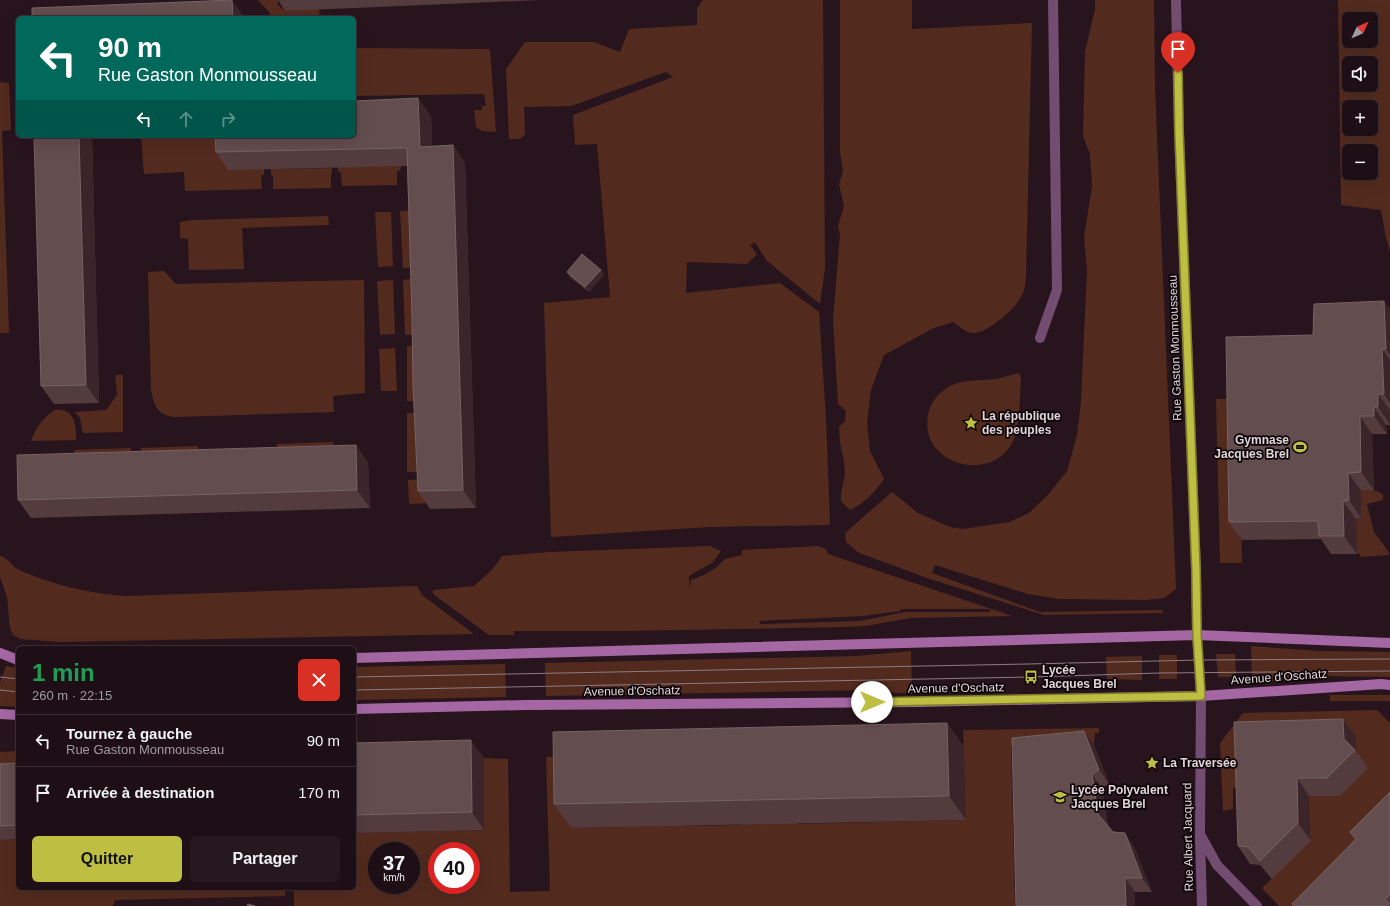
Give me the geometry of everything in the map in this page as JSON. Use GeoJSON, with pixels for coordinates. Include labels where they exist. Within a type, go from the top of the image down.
{"type":"FeatureCollection","features":[{"type":"Feature","properties":{"kind":"street"},"geometry":{"type":"LineString","coordinates":[[1040,338],[1057,290],[1053,0]]}},
{"type":"Feature","properties":{"kind":"street","name":"Rue Gaston Monmousseau"},"geometry":{"type":"LineString","coordinates":[[1176,0],[1179,132],[1196,570],[1197,635],[1201,696]]}},
{"type":"Feature","properties":{"kind":"street"},"geometry":{"type":"LineString","coordinates":[[356,658],[1197,635],[1390,643]]}},
{"type":"Feature","properties":{"kind":"street"},"geometry":{"type":"LineString","coordinates":[[0,653],[16,659]]}},
{"type":"Feature","properties":{"kind":"street","name":"Avenue d'Oschatz"},"geometry":{"type":"LineString","coordinates":[[356,709],[550,705],[919,702],[1201,696],[1390,684]]}},
{"type":"Feature","properties":{"kind":"street","name":"Rue Albert Jacquard"},"geometry":{"type":"LineString","coordinates":[[1201,696],[1200,836],[1202,906]]}},
{"type":"Feature","properties":{"kind":"street"},"geometry":{"type":"LineString","coordinates":[[0,714],[16,715]]}},
{"type":"Feature","properties":{"kind":"street"},"geometry":{"type":"LineString","coordinates":[[1200,836],[1218,864],[1257,906]]}},
{"type":"Feature","properties":{"kind":"shaded area"},"geometry":{"type":"Polygon","coordinates":[[[258,0],[278,0],[278,5],[285,11],[319,9],[320,16],[270,16],[269,12],[258,0]]]}},
{"type":"Feature","properties":{"kind":"shaded area"},"geometry":{"type":"Polygon","coordinates":[[[703,0],[823,0],[825,268],[820,304],[767,261],[755,242],[750,245],[757,254],[747,264],[687,262],[686,293],[780,283],[819,312],[826,418],[830,525],[710,527],[551,537],[544,303],[610,297],[597,144],[575,145],[573,115],[673,77],[666,72],[571,106],[524,107],[525,134],[520,139],[509,139],[506,69],[525,42],[594,42],[620,52],[629,29],[697,25],[697,8],[703,0]]]}},
{"type":"Feature","properties":{"kind":"shaded area"},"geometry":{"type":"Polygon","coordinates":[[[840,0],[912,0],[912,29],[1032,23],[1026,277],[1023,293],[1016,305],[1003,318],[981,332],[969,332],[953,322],[934,328],[884,355],[871,390],[867,422],[870,451],[884,479],[869,497],[850,510],[841,501],[845,474],[839,427],[845,421],[846,411],[838,404],[833,320],[840,234],[838,226],[844,206],[839,184],[843,171],[840,152],[840,0]]]}},
{"type":"Feature","properties":{"kind":"shaded area"},"geometry":{"type":"Polygon","coordinates":[[[1095,0],[1154,0],[1155,87],[1176,589],[1164,598],[1145,600],[1060,599],[1028,594],[935,565],[932,573],[1040,612],[1162,610],[1163,613],[1044,615],[930,579],[859,553],[846,542],[845,533],[892,492],[918,513],[950,527],[963,529],[1009,522],[1029,513],[1048,495],[1067,471],[1077,435],[1081,401],[1087,270],[1084,237],[1092,187],[1090,154],[1083,136],[1085,52],[1095,9],[1095,0]]]}},
{"type":"Feature","properties":{"kind":"shaded area"},"geometry":{"type":"Polygon","coordinates":[[[1338,0],[1390,0],[1390,251],[1381,210],[1341,205],[1338,0]]]}},
{"type":"Feature","properties":{"kind":"shaded area"},"geometry":{"type":"Polygon","coordinates":[[[356,48],[490,49],[496,132],[482,131],[476,127],[474,110],[482,110],[482,106],[486,106],[484,94],[356,96],[356,48]]]}},
{"type":"Feature","properties":{"kind":"shaded area"},"geometry":{"type":"Polygon","coordinates":[[[0,82],[9,83],[11,130],[2,131],[9,333],[0,333],[0,82]]]}},
{"type":"Feature","properties":{"kind":"shaded area"},"geometry":{"type":"Polygon","coordinates":[[[141,138],[229,138],[264,169],[264,175],[261,175],[262,189],[185,191],[184,172],[144,174],[141,138]]]}},
{"type":"Feature","properties":{"kind":"shaded area"},"geometry":{"type":"Polygon","coordinates":[[[401,166],[400,171],[397,171],[397,185],[342,186],[341,172],[338,172],[338,167],[401,166]]]}},
{"type":"Feature","properties":{"kind":"shaded area"},"geometry":{"type":"Polygon","coordinates":[[[332,168],[331,188],[273,189],[273,176],[271,175],[271,169],[332,168]]]}},
{"type":"Feature","properties":{"kind":"shaded area"},"geometry":{"type":"Polygon","coordinates":[[[415,210],[416,267],[403,268],[400,211],[415,210]]]}},
{"type":"Feature","properties":{"kind":"shaded area"},"geometry":{"type":"Polygon","coordinates":[[[375,212],[391,212],[393,266],[378,267],[375,212]]]}},
{"type":"Feature","properties":{"kind":"shaded area"},"geometry":{"type":"Polygon","coordinates":[[[328,216],[329,225],[242,228],[244,269],[189,270],[188,239],[180,238],[180,222],[193,220],[328,216]]]}},
{"type":"Feature","properties":{"kind":"shaded area"},"geometry":{"type":"Polygon","coordinates":[[[164,271],[176,284],[364,280],[365,393],[333,396],[334,412],[175,417],[160,412],[153,400],[151,389],[148,272],[164,271]]]}},
{"type":"Feature","properties":{"kind":"shaded area"},"geometry":{"type":"Polygon","coordinates":[[[417,278],[418,335],[405,335],[403,280],[417,278]]]}},
{"type":"Feature","properties":{"kind":"shaded area"},"geometry":{"type":"Polygon","coordinates":[[[393,280],[395,334],[380,335],[377,281],[393,280]]]}},
{"type":"Feature","properties":{"kind":"shaded area"},"geometry":{"type":"Polygon","coordinates":[[[407,346],[418,346],[422,401],[407,401],[407,346]]]}},
{"type":"Feature","properties":{"kind":"shaded area"},"geometry":{"type":"Polygon","coordinates":[[[395,348],[397,391],[381,391],[379,349],[395,348]]]}},
{"type":"Feature","properties":{"kind":"shaded area"},"geometry":{"type":"Polygon","coordinates":[[[1019,373],[1021,378],[1018,423],[1015,436],[1006,452],[992,461],[976,465],[960,463],[945,457],[934,445],[928,430],[930,407],[937,396],[943,390],[961,382],[998,379],[1019,373]]]}},
{"type":"Feature","properties":{"kind":"shaded area"},"geometry":{"type":"Polygon","coordinates":[[[115,375],[123,375],[123,432],[83,433],[80,418],[75,412],[106,410],[117,395],[115,375]]]}},
{"type":"Feature","properties":{"kind":"shaded area"},"geometry":{"type":"Polygon","coordinates":[[[1216,399],[1239,399],[1242,563],[1220,563],[1216,399]]]}},
{"type":"Feature","properties":{"kind":"shaded area"},"geometry":{"type":"Polygon","coordinates":[[[55,410],[67,412],[73,419],[76,429],[76,440],[31,441],[35,432],[46,416],[55,410]]]}},
{"type":"Feature","properties":{"kind":"shaded area"},"geometry":{"type":"Polygon","coordinates":[[[407,413],[421,413],[428,472],[407,472],[407,413]]]}},
{"type":"Feature","properties":{"kind":"shaded area"},"geometry":{"type":"Polygon","coordinates":[[[333,442],[334,464],[277,451],[277,444],[333,442]]]}},
{"type":"Feature","properties":{"kind":"shaded area"},"geometry":{"type":"Polygon","coordinates":[[[198,446],[199,468],[142,470],[141,448],[198,446]]]}},
{"type":"Feature","properties":{"kind":"shaded area"},"geometry":{"type":"Polygon","coordinates":[[[131,448],[132,470],[75,472],[74,450],[131,448]]]}},
{"type":"Feature","properties":{"kind":"shaded area"},"geometry":{"type":"Polygon","coordinates":[[[428,479],[430,503],[409,504],[408,480],[428,479]]]}},
{"type":"Feature","properties":{"kind":"shaded area"},"geometry":{"type":"Polygon","coordinates":[[[1361,490],[1374,490],[1383,494],[1383,500],[1367,504],[1374,532],[1388,551],[1389,555],[1360,557],[1360,554],[1357,554],[1356,519],[1361,518],[1361,490]]]}},
{"type":"Feature","properties":{"kind":"shaded area"},"geometry":{"type":"Polygon","coordinates":[[[710,546],[721,551],[713,562],[689,576],[690,589],[691,580],[704,575],[717,567],[725,559],[742,555],[742,550],[818,546],[826,549],[828,554],[1012,616],[911,618],[865,626],[845,627],[624,631],[514,631],[514,635],[489,635],[433,594],[433,590],[474,586],[492,570],[502,556],[550,552],[710,546]],[[901,609],[900,611],[863,616],[759,621],[760,624],[860,621],[905,612],[990,612],[990,609],[901,609]]]}},
{"type":"Feature","properties":{"kind":"shaded area"},"geometry":{"type":"Polygon","coordinates":[[[0,556],[19,570],[45,580],[72,588],[113,595],[127,596],[417,586],[422,595],[474,634],[59,642],[20,639],[13,635],[10,628],[7,597],[0,577],[0,556]]]}},
{"type":"Feature","properties":{"kind":"shaded area"},"geometry":{"type":"Polygon","coordinates":[[[1251,646],[1320,651],[1390,652],[1390,677],[1325,676],[1252,683],[1251,646]]]}},
{"type":"Feature","properties":{"kind":"shaded area"},"geometry":{"type":"Polygon","coordinates":[[[911,651],[912,694],[867,690],[546,696],[545,663],[857,656],[911,651]]]}},
{"type":"Feature","properties":{"kind":"shaded area"},"geometry":{"type":"Polygon","coordinates":[[[1216,654],[1235,654],[1236,677],[1218,677],[1216,654]]]}},
{"type":"Feature","properties":{"kind":"shaded area"},"geometry":{"type":"Polygon","coordinates":[[[1159,655],[1177,655],[1177,679],[1159,679],[1159,655]]]}},
{"type":"Feature","properties":{"kind":"shaded area"},"geometry":{"type":"Polygon","coordinates":[[[1142,656],[1142,680],[1107,679],[1106,657],[1142,656]]]}},
{"type":"Feature","properties":{"kind":"shaded area"},"geometry":{"type":"Polygon","coordinates":[[[505,664],[506,697],[356,700],[356,667],[505,664]]]}},
{"type":"Feature","properties":{"kind":"shaded area"},"geometry":{"type":"Polygon","coordinates":[[[6,666],[16,668],[16,707],[0,706],[0,683],[6,666]]]}},
{"type":"Feature","properties":{"kind":"shaded area"},"geometry":{"type":"Polygon","coordinates":[[[1330,695],[1390,695],[1390,701],[1330,701],[1330,695]]]}},
{"type":"Feature","properties":{"kind":"shaded area"},"geometry":{"type":"Polygon","coordinates":[[[1377,710],[1390,723],[1390,823],[1300,906],[1279,906],[1262,888],[1311,841],[1241,787],[1233,788],[1233,809],[1223,811],[1220,743],[1243,713],[1377,710]]]}},
{"type":"Feature","properties":{"kind":"shaded area"},"geometry":{"type":"Polygon","coordinates":[[[1099,728],[1099,733],[1095,733],[1094,745],[1011,746],[1015,906],[294,906],[294,890],[356,890],[356,833],[484,830],[484,758],[508,759],[510,892],[550,891],[546,757],[570,756],[572,828],[628,827],[629,799],[684,826],[740,825],[794,751],[797,824],[966,820],[963,730],[1099,728]]]}},
{"type":"Feature","properties":{"kind":"shaded area"},"geometry":{"type":"Polygon","coordinates":[[[16,751],[16,778],[0,778],[0,752],[16,751]]]}},
{"type":"Feature","properties":{"kind":"shaded area"},"geometry":{"type":"Polygon","coordinates":[[[16,839],[16,890],[285,890],[285,896],[115,900],[113,906],[0,906],[0,840],[16,839]]]}},
{"type":"Feature","properties":{"kind":"building"},"geometry":{"type":"Polygon","coordinates":[[[232,0],[233,16],[32,16],[32,8],[232,0]]]}},
{"type":"Feature","properties":{"kind":"building"},"geometry":{"type":"Polygon","coordinates":[[[418,98],[420,147],[453,145],[463,490],[418,491],[413,386],[407,148],[216,152],[215,138],[356,138],[356,101],[418,98]]]}},
{"type":"Feature","properties":{"kind":"building"},"geometry":{"type":"Polygon","coordinates":[[[34,138],[79,138],[86,385],[41,386],[34,138]]]}},
{"type":"Feature","properties":{"kind":"building"},"geometry":{"type":"Polygon","coordinates":[[[582,254],[601,270],[585,287],[567,272],[582,254]]]}},
{"type":"Feature","properties":{"kind":"building","name":"Gymnase Jacques Brel"},"geometry":{"type":"Polygon","coordinates":[[[1384,301],[1386,349],[1382,349],[1384,394],[1378,394],[1378,407],[1374,407],[1374,416],[1360,416],[1361,472],[1348,473],[1349,500],[1343,501],[1344,536],[1319,536],[1318,521],[1229,522],[1226,337],[1313,335],[1314,304],[1384,301]]]}},
{"type":"Feature","properties":{"kind":"building"},"geometry":{"type":"Polygon","coordinates":[[[356,445],[357,490],[18,500],[17,455],[356,445]]]}},
{"type":"Feature","properties":{"kind":"building"},"geometry":{"type":"Polygon","coordinates":[[[1343,719],[1344,739],[1355,750],[1327,778],[1297,778],[1298,823],[1260,861],[1248,847],[1238,846],[1234,722],[1343,719]]]}},
{"type":"Feature","properties":{"kind":"building"},"geometry":{"type":"Polygon","coordinates":[[[947,723],[949,796],[554,804],[553,732],[947,723]]]}},
{"type":"Feature","properties":{"kind":"building"},"geometry":{"type":"Polygon","coordinates":[[[1084,731],[1099,770],[1092,774],[1098,814],[1113,832],[1125,833],[1142,878],[1125,878],[1126,906],[1016,906],[1012,738],[1084,731]]]}},
{"type":"Feature","properties":{"kind":"building"},"geometry":{"type":"Polygon","coordinates":[[[471,740],[472,812],[356,815],[356,743],[471,740]]]}},
{"type":"Feature","properties":{"kind":"building"},"geometry":{"type":"Polygon","coordinates":[[[16,763],[16,825],[0,826],[0,764],[16,763]]]}},
{"type":"Feature","properties":{"kind":"building"},"geometry":{"type":"Polygon","coordinates":[[[1390,792],[1390,894],[1385,899],[1389,904],[1387,906],[1294,906],[1292,904],[1356,839],[1350,832],[1390,792]]]}},
{"type":"Feature","properties":{"kind":"tram line"},"geometry":{"type":"LineString","coordinates":[[356,677],[1199,660],[1390,659]]}},
{"type":"Feature","properties":{"kind":"tram line"},"geometry":{"type":"LineString","coordinates":[[356,690],[1031,677],[1159,673],[1390,671]]}},
{"type":"Feature","properties":{"kind":"tram line"},"geometry":{"type":"LineString","coordinates":[[0,677],[16,679]]}},
{"type":"Feature","properties":{"kind":"tram line"},"geometry":{"type":"LineString","coordinates":[[0,690],[16,692]]}},
{"type":"Feature","properties":{"kind":"place","name":"La république des peuples"},"geometry":{"type":"Point","coordinates":[971,423]}},
{"type":"Feature","properties":{"kind":"place","name":"Gymnase Jacques Brel"},"geometry":{"type":"Point","coordinates":[1300,447]}},
{"type":"Feature","properties":{"kind":"place","name":"Lycée Jacques Brel"},"geometry":{"type":"Point","coordinates":[1031,677]}},
{"type":"Feature","properties":{"kind":"place","name":"La Traversée"},"geometry":{"type":"Point","coordinates":[1152,763]}},
{"type":"Feature","properties":{"kind":"place","name":"Lycée Polyvalent Jacques Brel"},"geometry":{"type":"Point","coordinates":[1060,797]}},
{"type":"Feature","properties":{"kind":"route"},"geometry":{"type":"LineString","coordinates":[[872,702],[1201,696],[1197,635],[1178,73]]}}]}
